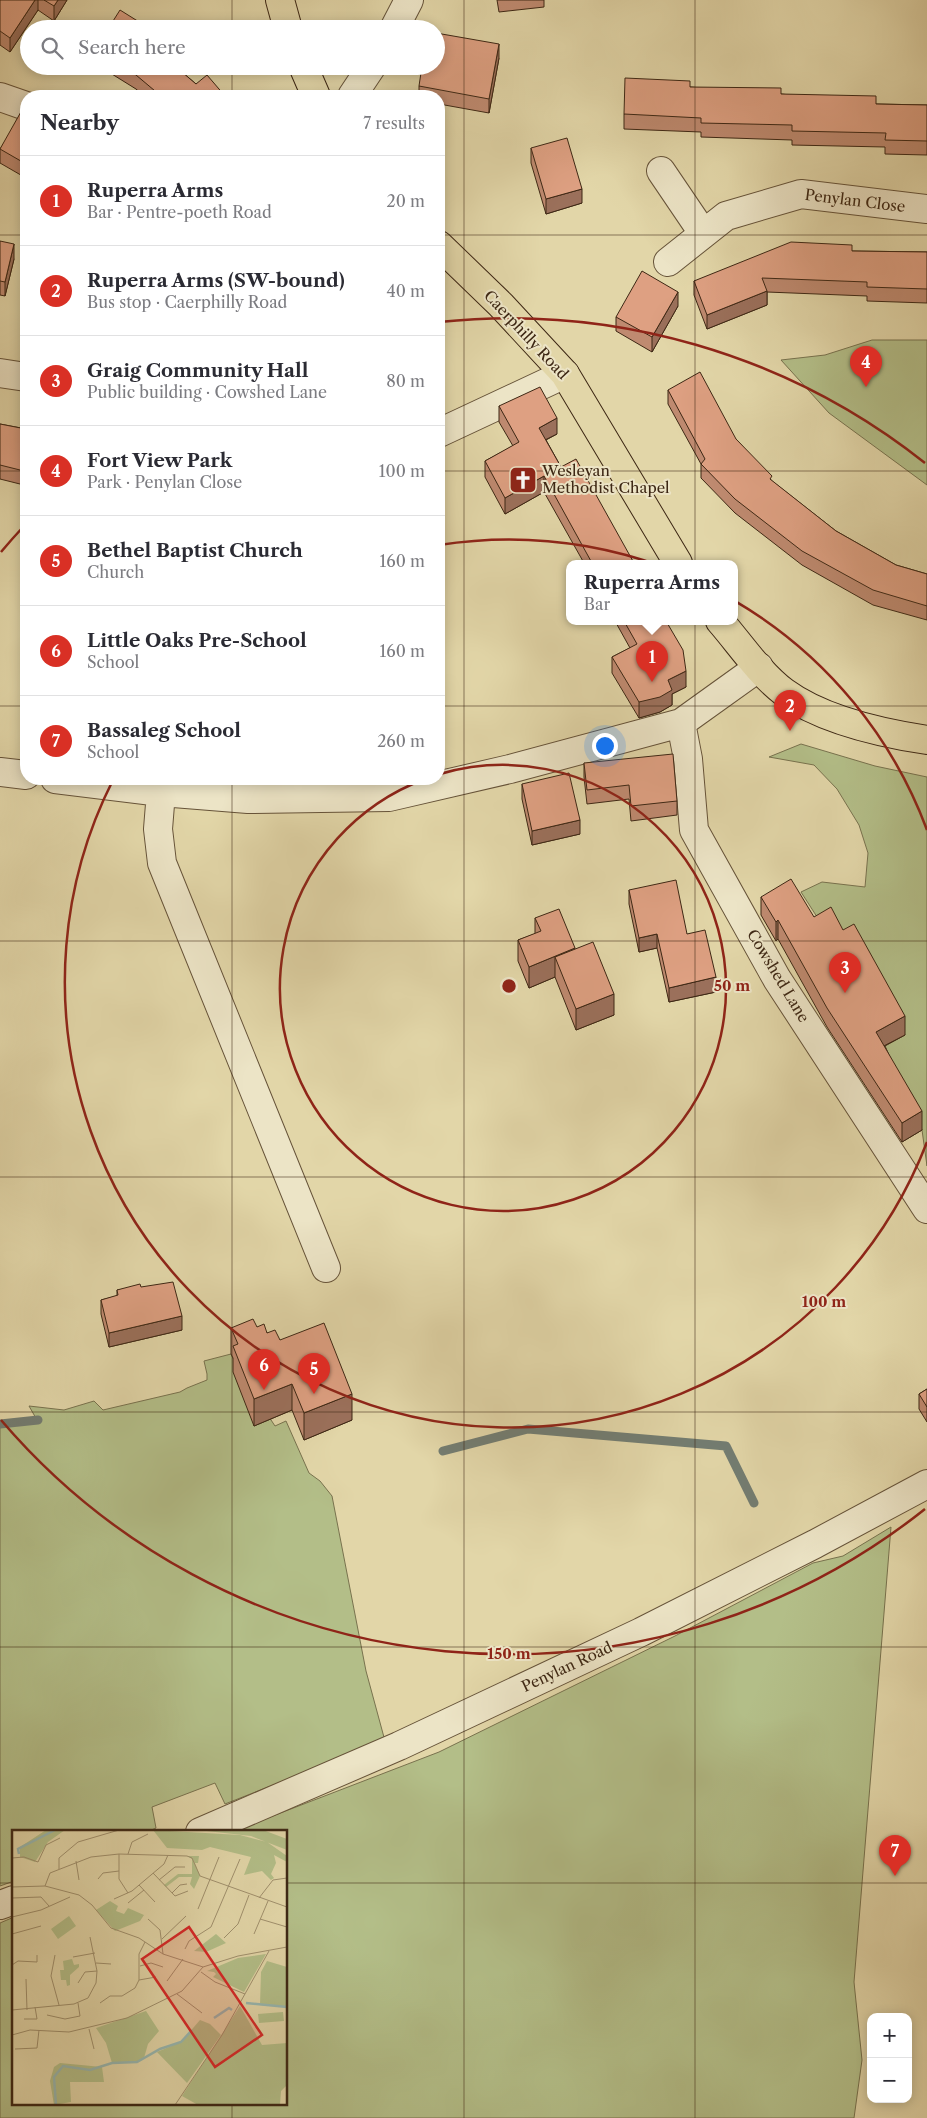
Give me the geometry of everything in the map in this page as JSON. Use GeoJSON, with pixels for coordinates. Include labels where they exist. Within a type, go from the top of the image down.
{"type":"FeatureCollection","features":[{"type":"Feature","properties":{"kind":"main road"},"geometry":{"type":"LineString","coordinates":[[280,0],[286,20]]}},
{"type":"Feature","properties":{"kind":"main road"},"geometry":{"type":"LineString","coordinates":[[306,75],[313,90]]}},
{"type":"Feature","properties":{"kind":"main road","name":"Caerphilly Road"},"geometry":{"type":"LineString","coordinates":[[445,251],[501,305],[565,374],[676,560]]}},
{"type":"Feature","properties":{"kind":"main road"},"geometry":{"type":"LineString","coordinates":[[723,625],[759,667],[784,692],[822,714],[896,735],[927,740]]}},
{"type":"Feature","properties":{"kind":"street"},"geometry":{"type":"LineString","coordinates":[[399,20],[409,0]]}},
{"type":"Feature","properties":{"kind":"street"},"geometry":{"type":"LineString","coordinates":[[356,90],[366,75]]}},
{"type":"Feature","properties":{"kind":"street"},"geometry":{"type":"LineString","coordinates":[[0,97],[20,104]]}},
{"type":"Feature","properties":{"kind":"street"},"geometry":{"type":"LineString","coordinates":[[661,171],[703,233]]}},
{"type":"Feature","properties":{"kind":"street","name":"Penylan Close"},"geometry":{"type":"LineString","coordinates":[[668,262],[726,216],[801,194],[927,210]]}},
{"type":"Feature","properties":{"kind":"street"},"geometry":{"type":"LineString","coordinates":[[0,373],[20,376]]}},
{"type":"Feature","properties":{"kind":"street"},"geometry":{"type":"LineString","coordinates":[[445,430],[565,374]]}},
{"type":"Feature","properties":{"kind":"street"},"geometry":{"type":"LineString","coordinates":[[445,784],[510,769],[682,723],[759,667]]}},
{"type":"Feature","properties":{"kind":"street","name":"Cowshed Lane"},"geometry":{"type":"LineString","coordinates":[[682,723],[688,759],[694,830],[777,980],[927,1209]]}},
{"type":"Feature","properties":{"kind":"street"},"geometry":{"type":"LineString","coordinates":[[0,772],[20,774]]}},
{"type":"Feature","properties":{"kind":"street"},"geometry":{"type":"LineString","coordinates":[[104,785],[248,800],[389,797],[441,785]]}},
{"type":"Feature","properties":{"kind":"street"},"geometry":{"type":"LineString","coordinates":[[161,792],[158,830],[162,863],[326,1268]]}},
{"type":"Feature","properties":{"kind":"street","name":"Penylan Road"},"geometry":{"type":"LineString","coordinates":[[205,1830],[399,1746],[632,1636],[815,1544],[927,1484]]}},
{"type":"Feature","properties":{"kind":"street"},"geometry":{"type":"LineString","coordinates":[[0,1905],[12,1901]]}},
{"type":"Feature","properties":{"kind":"green space"},"geometry":{"type":"Polygon","coordinates":[[[872,340],[927,340],[927,485],[829,413],[781,360],[825,355],[872,340]]]}},
{"type":"Feature","properties":{"kind":"green space"},"geometry":{"type":"Polygon","coordinates":[[[801,744],[875,766],[927,777],[927,1166],[922,1130],[819,920],[801,892],[822,882],[865,887],[868,853],[859,825],[837,789],[814,765],[769,757],[801,744]]]}},
{"type":"Feature","properties":{"kind":"green space"},"geometry":{"type":"Polygon","coordinates":[[[231,1354],[238,1370],[275,1426],[286,1421],[309,1473],[320,1481],[332,1496],[366,1671],[385,1741],[225,1804],[215,1783],[152,1807],[156,1828],[152,1830],[12,1830],[12,1882],[0,1886],[0,1424],[37,1420],[29,1406],[64,1410],[94,1401],[103,1410],[180,1392],[207,1380],[204,1361],[231,1354]]]}},
{"type":"Feature","properties":{"kind":"green space"},"geometry":{"type":"Polygon","coordinates":[[[891,1527],[854,1982],[862,2060],[854,2118],[0,2118],[0,1923],[12,1918],[12,2106],[288,2106],[288,1830],[236,1830],[439,1752],[675,1636],[813,1563],[843,1556],[891,1527]]]}},
{"type":"Feature","properties":{"kind":"building"},"geometry":{"type":"Polygon","coordinates":[[[0,0],[35,0],[20,20],[10,38],[0,31],[0,0]]]}},
{"type":"Feature","properties":{"kind":"building"},"geometry":{"type":"Polygon","coordinates":[[[44,0],[58,0],[54,6],[44,0]]]}},
{"type":"Feature","properties":{"kind":"building"},"geometry":{"type":"Polygon","coordinates":[[[120,10],[136,20],[114,20],[120,10]]]}},
{"type":"Feature","properties":{"kind":"building"},"geometry":{"type":"Polygon","coordinates":[[[445,35],[499,44],[489,99],[419,86],[421,75],[445,75],[445,35]]]}},
{"type":"Feature","properties":{"kind":"building"},"geometry":{"type":"Polygon","coordinates":[[[136,75],[186,75],[196,84],[207,75],[220,90],[154,90],[136,75]]]}},
{"type":"Feature","properties":{"kind":"building"},"geometry":{"type":"Polygon","coordinates":[[[625,78],[690,81],[690,87],[781,88],[781,94],[876,96],[876,104],[927,105],[927,141],[885,140],[886,133],[792,131],[792,125],[701,123],[701,118],[624,114],[625,78]]]}},
{"type":"Feature","properties":{"kind":"building"},"geometry":{"type":"Polygon","coordinates":[[[20,114],[20,161],[0,149],[20,114]]]}},
{"type":"Feature","properties":{"kind":"building"},"geometry":{"type":"Polygon","coordinates":[[[567,138],[582,189],[546,199],[531,148],[567,138]]]}},
{"type":"Feature","properties":{"kind":"building"},"geometry":{"type":"Polygon","coordinates":[[[0,241],[14,244],[5,282],[0,281],[0,241]]]}},
{"type":"Feature","properties":{"kind":"building"},"geometry":{"type":"Polygon","coordinates":[[[791,242],[852,245],[852,251],[927,252],[927,289],[867,287],[867,282],[762,278],[767,291],[707,315],[694,281],[791,242]]]}},
{"type":"Feature","properties":{"kind":"building"},"geometry":{"type":"Polygon","coordinates":[[[642,271],[678,292],[652,337],[616,317],[642,271]]]}},
{"type":"Feature","properties":{"kind":"building"},"geometry":{"type":"Polygon","coordinates":[[[700,372],[736,439],[772,476],[770,479],[836,531],[896,565],[927,574],[927,606],[873,590],[802,551],[735,499],[701,464],[705,459],[668,390],[700,372]]]}},
{"type":"Feature","properties":{"kind":"building"},"geometry":{"type":"Polygon","coordinates":[[[540,387],[557,418],[539,428],[561,467],[576,459],[632,560],[590,560],[544,476],[505,498],[485,461],[519,442],[499,406],[540,387]]]}},
{"type":"Feature","properties":{"kind":"building"},"geometry":{"type":"Polygon","coordinates":[[[0,424],[20,428],[20,470],[0,465],[0,424]]]}},
{"type":"Feature","properties":{"kind":"building"},"geometry":{"type":"Polygon","coordinates":[[[626,625],[668,625],[683,650],[686,671],[668,680],[672,690],[660,697],[639,702],[612,657],[637,644],[626,625]]]}},
{"type":"Feature","properties":{"kind":"building"},"geometry":{"type":"Polygon","coordinates":[[[673,754],[677,801],[631,806],[629,785],[587,790],[584,763],[673,754]]]}},
{"type":"Feature","properties":{"kind":"building"},"geometry":{"type":"Polygon","coordinates":[[[569,773],[580,820],[532,831],[522,784],[569,773]]]}},
{"type":"Feature","properties":{"kind":"building"},"geometry":{"type":"Polygon","coordinates":[[[791,879],[814,917],[831,907],[843,930],[854,924],[905,1016],[876,1032],[922,1111],[902,1123],[827,1008],[778,920],[776,922],[761,897],[791,879]]]}},
{"type":"Feature","properties":{"kind":"building"},"geometry":{"type":"Polygon","coordinates":[[[676,880],[687,934],[705,930],[716,977],[669,988],[657,934],[639,938],[629,890],[676,880]]]}},
{"type":"Feature","properties":{"kind":"building"},"geometry":{"type":"Polygon","coordinates":[[[559,909],[575,948],[529,967],[518,940],[541,931],[535,918],[559,909]]]}},
{"type":"Feature","properties":{"kind":"building"},"geometry":{"type":"Polygon","coordinates":[[[593,942],[614,994],[576,1009],[555,957],[593,942]]]}},
{"type":"Feature","properties":{"kind":"building"},"geometry":{"type":"Polygon","coordinates":[[[173,1282],[182,1316],[109,1333],[101,1300],[118,1295],[117,1290],[140,1284],[141,1287],[173,1282]]]}},
{"type":"Feature","properties":{"kind":"building"},"geometry":{"type":"Polygon","coordinates":[[[253,1319],[257,1327],[264,1324],[267,1333],[275,1330],[280,1340],[324,1323],[352,1394],[304,1413],[292,1384],[254,1399],[233,1346],[238,1344],[231,1328],[253,1319]]]}},
{"type":"Feature","properties":{"kind":"building"},"geometry":{"type":"Polygon","coordinates":[[[927,1389],[927,1407],[919,1394],[927,1389]]]}},
{"type":"Feature","properties":{"kind":"waterway"},"geometry":{"type":"LineString","coordinates":[[0,1424],[38,1420]]}},
{"type":"Feature","properties":{"kind":"waterway"},"geometry":{"type":"LineString","coordinates":[[443,1451],[528,1429],[726,1446],[754,1503]]}},
{"type":"Feature","properties":{"kind":"place","name":"Fort View Park"},"geometry":{"type":"Point","coordinates":[866,387]}},
{"type":"Feature","properties":{"kind":"place","name":"Wesleyan Methodist Chapel"},"geometry":{"type":"Point","coordinates":[523,480]}},
{"type":"Feature","properties":{"kind":"place","name":"Ruperra Arms"},"geometry":{"type":"Point","coordinates":[652,682]}},
{"type":"Feature","properties":{"kind":"place","name":"Ruperra Arms (SW-bound)"},"geometry":{"type":"Point","coordinates":[790,731]}},
{"type":"Feature","properties":{"kind":"place","name":"Graig Community Hall"},"geometry":{"type":"Point","coordinates":[845,993]}},
{"type":"Feature","properties":{"kind":"place","name":"Little Oaks Pre-School"},"geometry":{"type":"Point","coordinates":[264,1390]}},
{"type":"Feature","properties":{"kind":"place","name":"Bethel Baptist Church"},"geometry":{"type":"Point","coordinates":[314,1394]}},
{"type":"Feature","properties":{"kind":"place","name":"Bassaleg School"},"geometry":{"type":"Point","coordinates":[895,1876]}}]}
